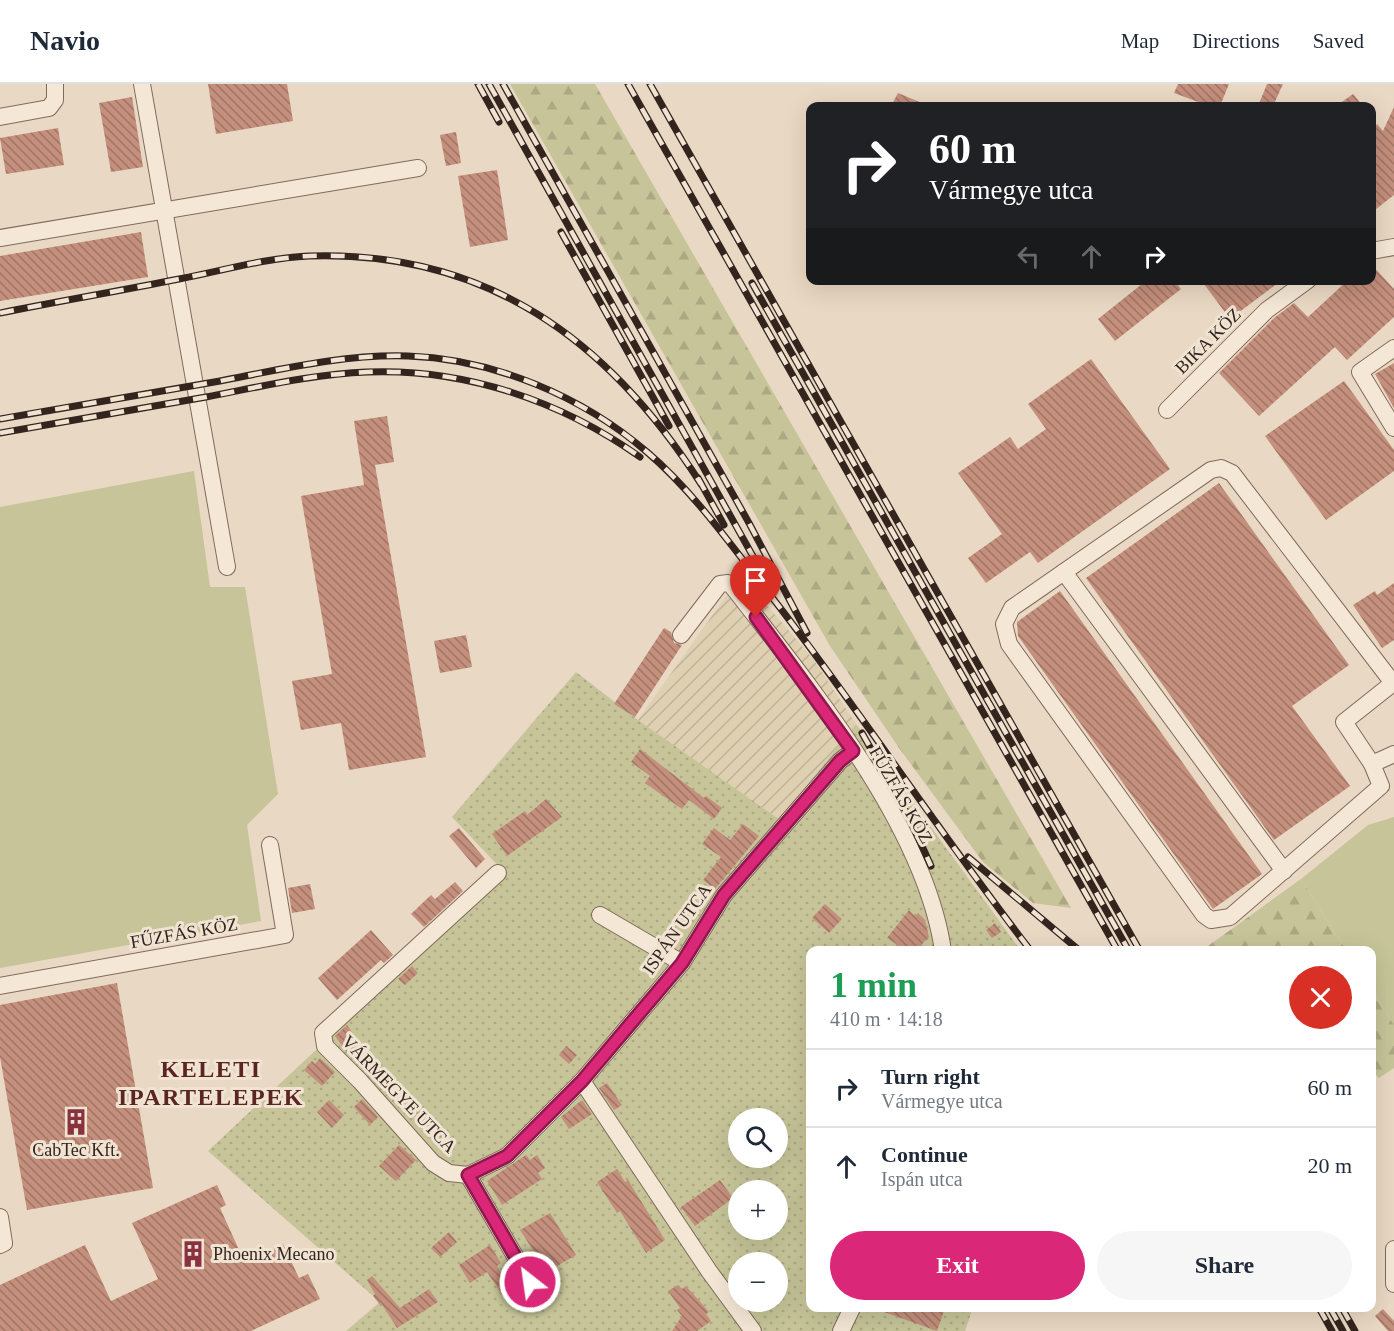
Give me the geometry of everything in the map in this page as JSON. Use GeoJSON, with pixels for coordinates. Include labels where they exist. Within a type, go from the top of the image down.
{"type":"FeatureCollection","features":[{"type":"Feature","properties":{"kind":"street"},"geometry":{"type":"LineString","coordinates":[[142,84],[227,567]]}},
{"type":"Feature","properties":{"kind":"street"},"geometry":{"type":"LineString","coordinates":[[0,117],[49,108],[55,100],[60,85]]}},
{"type":"Feature","properties":{"kind":"street"},"geometry":{"type":"LineString","coordinates":[[0,238],[418,168]]}},
{"type":"Feature","properties":{"kind":"street"},"geometry":{"type":"LineString","coordinates":[[1376,250],[1394,247]]}},
{"type":"Feature","properties":{"kind":"street","name":"BIKA KÖZ"},"geometry":{"type":"LineString","coordinates":[[1167,410],[1268,310],[1301,285]]}},
{"type":"Feature","properties":{"kind":"street"},"geometry":{"type":"LineString","coordinates":[[1394,348],[1360,372],[1394,428]]}},
{"type":"Feature","properties":{"kind":"street"},"geometry":{"type":"LineString","coordinates":[[1210,470],[1227,470],[1393,683],[1344,722],[1372,764],[1381,786],[1230,917],[1211,920],[1204,915],[1005,636],[1005,619],[1012,608],[1210,470]]}},
{"type":"Feature","properties":{"kind":"street"},"geometry":{"type":"LineString","coordinates":[[1064,572],[1284,871]]}},
{"type":"Feature","properties":{"kind":"street","name":"FŰZFÁS KÖZ"},"geometry":{"type":"LineString","coordinates":[[681,635],[720,584],[728,583],[732,586],[780,648],[853,751],[902,831],[936,915],[942,946]]}},
{"type":"Feature","properties":{"kind":"street","name":"ISPÁN UTCA"},"geometry":{"type":"LineString","coordinates":[[468,1175],[507,1156],[582,1081],[682,963],[724,895],[840,761],[853,751]]}},
{"type":"Feature","properties":{"kind":"street"},"geometry":{"type":"LineString","coordinates":[[1372,764],[1394,754]]}},
{"type":"Feature","properties":{"kind":"street","name":"FŰZFÁS KÖZ"},"geometry":{"type":"LineString","coordinates":[[0,986],[285,935],[270,845]]}},
{"type":"Feature","properties":{"kind":"street","name":"VÁRMEGYE UTCA"},"geometry":{"type":"LineString","coordinates":[[468,1175],[449,1173],[433,1163],[360,1080],[326,1047],[323,1033],[498,873]]}},
{"type":"Feature","properties":{"kind":"street"},"geometry":{"type":"LineString","coordinates":[[600,915],[682,963]]}},
{"type":"Feature","properties":{"kind":"street"},"geometry":{"type":"LineString","coordinates":[[582,1081],[703,1262],[753,1331]]}},
{"type":"Feature","properties":{"kind":"street"},"geometry":{"type":"LineString","coordinates":[[468,1175],[530,1282]]}},
{"type":"Feature","properties":{"kind":"street"},"geometry":{"type":"LineString","coordinates":[[0,1217],[4,1243],[0,1245]]}},
{"type":"Feature","properties":{"kind":"street"},"geometry":{"type":"LineString","coordinates":[[1394,1249],[1394,1284]]}},
{"type":"Feature","properties":{"kind":"street"},"geometry":{"type":"LineString","coordinates":[[841,1331],[850,1312]]}},
{"type":"Feature","properties":{"kind":"shaded area"},"geometry":{"type":"Polygon","coordinates":[[[741,575],[814,660],[856,724],[780,821],[638,720],[741,575]]]}},
{"type":"Feature","properties":{"kind":"green space"},"geometry":{"type":"Polygon","coordinates":[[[510,84],[595,84],[1071,908],[1033,903],[983,862],[899,748],[830,646],[510,84]]]}},
{"type":"Feature","properties":{"kind":"green space"},"geometry":{"type":"Polygon","coordinates":[[[194,471],[210,587],[245,587],[278,794],[247,825],[261,921],[0,968],[0,507],[194,471]]]}},
{"type":"Feature","properties":{"kind":"green space"},"geometry":{"type":"Polygon","coordinates":[[[576,672],[638,720],[780,820],[856,724],[1017,946],[806,946],[806,1312],[971,1312],[965,1331],[346,1331],[380,1302],[208,1151],[505,873],[452,817],[576,672]]]}},
{"type":"Feature","properties":{"kind":"green space"},"geometry":{"type":"Polygon","coordinates":[[[1394,817],[1394,1025],[1376,997],[1376,946],[1344,946],[1301,879],[1368,825],[1394,817]]]}},
{"type":"Feature","properties":{"kind":"green space"},"geometry":{"type":"Polygon","coordinates":[[[1301,879],[1344,946],[1208,946],[1301,879]]]}},
{"type":"Feature","properties":{"kind":"green space"},"geometry":{"type":"Polygon","coordinates":[[[1376,997],[1394,1025],[1394,1068],[1379,1078],[1376,1075],[1376,997]]]}},
{"type":"Feature","properties":{"kind":"building"},"geometry":{"type":"Polygon","coordinates":[[[208,84],[287,84],[293,121],[216,134],[208,84]]]}},
{"type":"Feature","properties":{"kind":"building"},"geometry":{"type":"Polygon","coordinates":[[[1178,84],[1229,84],[1222,102],[1198,102],[1174,93],[1178,84]]]}},
{"type":"Feature","properties":{"kind":"building"},"geometry":{"type":"Polygon","coordinates":[[[1267,84],[1283,84],[1275,102],[1260,102],[1267,84]]]}},
{"type":"Feature","properties":{"kind":"building"},"geometry":{"type":"Polygon","coordinates":[[[898,93],[919,102],[893,102],[898,93]]]}},
{"type":"Feature","properties":{"kind":"building"},"geometry":{"type":"Polygon","coordinates":[[[1353,94],[1360,102],[1342,102],[1353,94]]]}},
{"type":"Feature","properties":{"kind":"building"},"geometry":{"type":"Polygon","coordinates":[[[132,97],[143,167],[111,172],[99,103],[132,97]]]}},
{"type":"Feature","properties":{"kind":"building"},"geometry":{"type":"Polygon","coordinates":[[[1394,107],[1394,195],[1376,209],[1376,125],[1383,131],[1394,107]]]}},
{"type":"Feature","properties":{"kind":"building"},"geometry":{"type":"Polygon","coordinates":[[[58,128],[64,165],[6,174],[0,138],[58,128]]]}},
{"type":"Feature","properties":{"kind":"building"},"geometry":{"type":"Polygon","coordinates":[[[456,132],[461,163],[446,166],[440,135],[456,132]]]}},
{"type":"Feature","properties":{"kind":"building"},"geometry":{"type":"Polygon","coordinates":[[[497,170],[508,240],[470,247],[458,176],[497,170]]]}},
{"type":"Feature","properties":{"kind":"building"},"geometry":{"type":"Polygon","coordinates":[[[141,232],[148,277],[0,301],[0,256],[141,232]]]}},
{"type":"Feature","properties":{"kind":"building"},"geometry":{"type":"Polygon","coordinates":[[[1376,269],[1394,289],[1394,317],[1347,360],[1335,347],[1259,416],[1219,373],[1274,318],[1294,303],[1308,317],[1343,285],[1376,285],[1376,269]]]}},
{"type":"Feature","properties":{"kind":"building"},"geometry":{"type":"Polygon","coordinates":[[[1141,285],[1178,285],[1181,289],[1115,341],[1098,319],[1141,285]]]}},
{"type":"Feature","properties":{"kind":"building"},"geometry":{"type":"Polygon","coordinates":[[[1205,285],[1275,285],[1230,319],[1205,285]]]}},
{"type":"Feature","properties":{"kind":"building"},"geometry":{"type":"Polygon","coordinates":[[[1091,359],[1170,469],[1038,563],[1030,552],[986,583],[968,558],[1002,534],[958,473],[1010,437],[1018,449],[1046,429],[1028,404],[1091,359]]]}},
{"type":"Feature","properties":{"kind":"building"},"geometry":{"type":"Polygon","coordinates":[[[1394,363],[1394,408],[1375,374],[1394,363]]]}},
{"type":"Feature","properties":{"kind":"building"},"geometry":{"type":"Polygon","coordinates":[[[1344,381],[1394,450],[1394,471],[1326,520],[1265,436],[1344,381]]]}},
{"type":"Feature","properties":{"kind":"building"},"geometry":{"type":"Polygon","coordinates":[[[387,416],[394,462],[375,465],[426,757],[349,770],[341,723],[301,730],[292,681],[332,674],[301,496],[364,485],[354,421],[387,416]]]}},
{"type":"Feature","properties":{"kind":"building"},"geometry":{"type":"Polygon","coordinates":[[[1219,483],[1349,665],[1292,706],[1350,786],[1274,840],[1086,578],[1219,483]]]}},
{"type":"Feature","properties":{"kind":"building"},"geometry":{"type":"Polygon","coordinates":[[[1394,583],[1394,640],[1382,648],[1353,605],[1375,591],[1377,595],[1394,583]]]}},
{"type":"Feature","properties":{"kind":"building"},"geometry":{"type":"Polygon","coordinates":[[[1060,591],[1262,874],[1213,909],[1018,636],[1017,622],[1060,591]]]}},
{"type":"Feature","properties":{"kind":"building"},"geometry":{"type":"Polygon","coordinates":[[[664,628],[671,632],[674,643],[682,645],[635,717],[614,704],[664,628]]]}},
{"type":"Feature","properties":{"kind":"building"},"geometry":{"type":"Polygon","coordinates":[[[466,635],[472,667],[440,673],[434,641],[466,635]]]}},
{"type":"Feature","properties":{"kind":"building"},"geometry":{"type":"Polygon","coordinates":[[[640,749],[704,798],[706,796],[722,808],[714,819],[689,800],[682,809],[645,783],[650,776],[631,762],[640,749]]]}},
{"type":"Feature","properties":{"kind":"building"},"geometry":{"type":"Polygon","coordinates":[[[546,799],[562,817],[507,856],[492,834],[525,811],[527,815],[546,799]]]}},
{"type":"Feature","properties":{"kind":"building"},"geometry":{"type":"Polygon","coordinates":[[[743,824],[759,836],[715,889],[703,880],[721,857],[702,844],[714,828],[730,840],[743,824]]]}},
{"type":"Feature","properties":{"kind":"building"},"geometry":{"type":"Polygon","coordinates":[[[459,828],[485,859],[476,868],[449,836],[459,828]]]}},
{"type":"Feature","properties":{"kind":"building"},"geometry":{"type":"Polygon","coordinates":[[[455,882],[463,891],[424,927],[411,914],[431,895],[435,899],[455,882]]]}},
{"type":"Feature","properties":{"kind":"building"},"geometry":{"type":"Polygon","coordinates":[[[310,884],[315,909],[292,913],[288,888],[310,884]]]}},
{"type":"Feature","properties":{"kind":"building"},"geometry":{"type":"Polygon","coordinates":[[[825,904],[842,919],[829,933],[812,918],[825,904]]]}},
{"type":"Feature","properties":{"kind":"building"},"geometry":{"type":"Polygon","coordinates":[[[909,910],[915,916],[918,913],[925,920],[929,937],[920,946],[899,946],[887,938],[909,910]]]}},
{"type":"Feature","properties":{"kind":"building"},"geometry":{"type":"Polygon","coordinates":[[[995,923],[1001,932],[992,938],[986,930],[995,923]]]}},
{"type":"Feature","properties":{"kind":"building"},"geometry":{"type":"Polygon","coordinates":[[[371,930],[393,955],[384,963],[381,960],[337,1000],[318,978],[371,930]]]}},
{"type":"Feature","properties":{"kind":"building"},"geometry":{"type":"Polygon","coordinates":[[[412,966],[418,973],[405,985],[398,979],[412,966]]]}},
{"type":"Feature","properties":{"kind":"building","name":"CabTec Kft."},"geometry":{"type":"Polygon","coordinates":[[[117,983],[153,1188],[27,1210],[0,1057],[0,1005],[117,983]]]}},
{"type":"Feature","properties":{"kind":"building"},"geometry":{"type":"Polygon","coordinates":[[[347,1025],[360,1044],[347,1053],[335,1036],[347,1025]]]}},
{"type":"Feature","properties":{"kind":"building"},"geometry":{"type":"Polygon","coordinates":[[[566,1046],[577,1055],[569,1064],[559,1055],[566,1046]]]}},
{"type":"Feature","properties":{"kind":"building"},"geometry":{"type":"Polygon","coordinates":[[[320,1058],[335,1072],[322,1086],[304,1070],[312,1061],[315,1064],[320,1058]]]}},
{"type":"Feature","properties":{"kind":"building"},"geometry":{"type":"Polygon","coordinates":[[[607,1083],[622,1105],[614,1110],[599,1088],[607,1083]]]}},
{"type":"Feature","properties":{"kind":"building"},"geometry":{"type":"Polygon","coordinates":[[[362,1099],[378,1117],[370,1125],[354,1107],[362,1099]]]}},
{"type":"Feature","properties":{"kind":"building"},"geometry":{"type":"Polygon","coordinates":[[[329,1100],[344,1115],[332,1128],[317,1112],[329,1100]]]}},
{"type":"Feature","properties":{"kind":"building"},"geometry":{"type":"Polygon","coordinates":[[[582,1100],[592,1114],[569,1129],[561,1117],[582,1100]]]}},
{"type":"Feature","properties":{"kind":"building"},"geometry":{"type":"Polygon","coordinates":[[[399,1145],[416,1160],[396,1181],[379,1166],[399,1145]]]}},
{"type":"Feature","properties":{"kind":"building"},"geometry":{"type":"Polygon","coordinates":[[[526,1155],[530,1160],[537,1155],[545,1168],[538,1173],[542,1179],[502,1205],[487,1181],[526,1155]]]}},
{"type":"Feature","properties":{"kind":"building"},"geometry":{"type":"Polygon","coordinates":[[[617,1169],[625,1182],[628,1180],[665,1240],[646,1253],[620,1211],[617,1213],[597,1182],[617,1169]]]}},
{"type":"Feature","properties":{"kind":"building"},"geometry":{"type":"Polygon","coordinates":[[[720,1180],[728,1191],[728,1202],[695,1226],[681,1207],[720,1180]]]}},
{"type":"Feature","properties":{"kind":"building","name":"Phoenix Mecano"},"geometry":{"type":"Polygon","coordinates":[[[217,1185],[226,1205],[220,1208],[245,1263],[283,1244],[299,1278],[308,1274],[320,1299],[251,1331],[0,1331],[0,1285],[85,1245],[111,1301],[158,1279],[132,1223],[217,1185]]]}},
{"type":"Feature","properties":{"kind":"building"},"geometry":{"type":"Polygon","coordinates":[[[550,1213],[576,1255],[547,1272],[520,1230],[550,1213]]]}},
{"type":"Feature","properties":{"kind":"building"},"geometry":{"type":"Polygon","coordinates":[[[449,1232],[457,1242],[440,1257],[431,1248],[449,1232]]]}},
{"type":"Feature","properties":{"kind":"building"},"geometry":{"type":"Polygon","coordinates":[[[490,1245],[501,1263],[497,1266],[512,1290],[503,1296],[487,1272],[470,1283],[459,1265],[490,1245]]]}},
{"type":"Feature","properties":{"kind":"building"},"geometry":{"type":"Polygon","coordinates":[[[372,1276],[400,1308],[429,1289],[438,1302],[397,1328],[381,1303],[380,1305],[373,1296],[375,1294],[367,1280],[372,1276]]]}},
{"type":"Feature","properties":{"kind":"building"},"geometry":{"type":"Polygon","coordinates":[[[678,1285],[682,1289],[686,1286],[709,1312],[706,1314],[711,1321],[697,1331],[672,1331],[682,1316],[677,1310],[680,1308],[668,1291],[678,1285]]]}},
{"type":"Feature","properties":{"kind":"building"},"geometry":{"type":"Polygon","coordinates":[[[1383,1309],[1394,1321],[1394,1331],[1388,1331],[1375,1316],[1383,1309]]]}},
{"type":"Feature","properties":{"kind":"building"},"geometry":{"type":"Polygon","coordinates":[[[884,1312],[944,1312],[937,1331],[884,1312]]]}},
{"type":"Feature","properties":{"kind":"railway"},"geometry":{"type":"LineString","coordinates":[[478,84],[499,122]]}},
{"type":"Feature","properties":{"kind":"railway"},"geometry":{"type":"LineString","coordinates":[[489,84],[764,576]]}},
{"type":"Feature","properties":{"kind":"railway"},"geometry":{"type":"LineString","coordinates":[[503,84],[749,523],[807,633]]}},
{"type":"Feature","properties":{"kind":"railway"},"geometry":{"type":"LineString","coordinates":[[628,84],[1115,946]]}},
{"type":"Feature","properties":{"kind":"railway"},"geometry":{"type":"LineString","coordinates":[[650,84],[1137,946]]}},
{"type":"Feature","properties":{"kind":"railway"},"geometry":{"type":"LineString","coordinates":[[561,232],[669,426]]}},
{"type":"Feature","properties":{"kind":"railway"},"geometry":{"type":"LineString","coordinates":[[0,313],[293,257],[373,258],[432,269],[487,288],[537,314],[583,347],[626,387],[665,433],[701,484]]}},
{"type":"Feature","properties":{"kind":"railway"},"geometry":{"type":"LineString","coordinates":[[752,283],[1126,946]]}},
{"type":"Feature","properties":{"kind":"railway"},"geometry":{"type":"LineString","coordinates":[[0,419],[314,363],[384,356],[408,356],[472,364],[535,384],[565,398],[622,432],[682,485],[728,540],[837,684],[1027,946]]}},
{"type":"Feature","properties":{"kind":"railway"},"geometry":{"type":"LineString","coordinates":[[0,433],[306,378],[347,373],[404,372],[476,382],[545,404],[610,437],[640,457]]}},
{"type":"Feature","properties":{"kind":"railway"},"geometry":{"type":"LineString","coordinates":[[698,478],[724,525]]}},
{"type":"Feature","properties":{"kind":"railway"},"geometry":{"type":"LineString","coordinates":[[862,733],[908,815],[931,866]]}},
{"type":"Feature","properties":{"kind":"railway"},"geometry":{"type":"LineString","coordinates":[[968,857],[1074,946]]}},
{"type":"Feature","properties":{"kind":"railway"},"geometry":{"type":"LineString","coordinates":[[1321,1312],[1332,1331]]}},
{"type":"Feature","properties":{"kind":"railway"},"geometry":{"type":"LineString","coordinates":[[1332,1312],[1343,1331]]}},
{"type":"Feature","properties":{"kind":"railway"},"geometry":{"type":"LineString","coordinates":[[1344,1312],[1355,1331]]}},
{"type":"Feature","properties":{"kind":"place","name":"CabTec Kft."},"geometry":{"type":"Point","coordinates":[76,1122]}},
{"type":"Feature","properties":{"kind":"place","name":"Phoenix Mecano"},"geometry":{"type":"Point","coordinates":[193,1254]}},
{"type":"Feature","properties":{"kind":"district","name":"KELETI IPARTELEPEK"},"geometry":{"type":"Point","coordinates":[211,1083]}},
{"type":"Feature","properties":{"kind":"route"},"geometry":{"type":"LineString","coordinates":[[530,1282],[468,1175],[507,1156],[582,1081],[682,963],[724,895],[840,761],[853,751],[756,617]]}}]}
